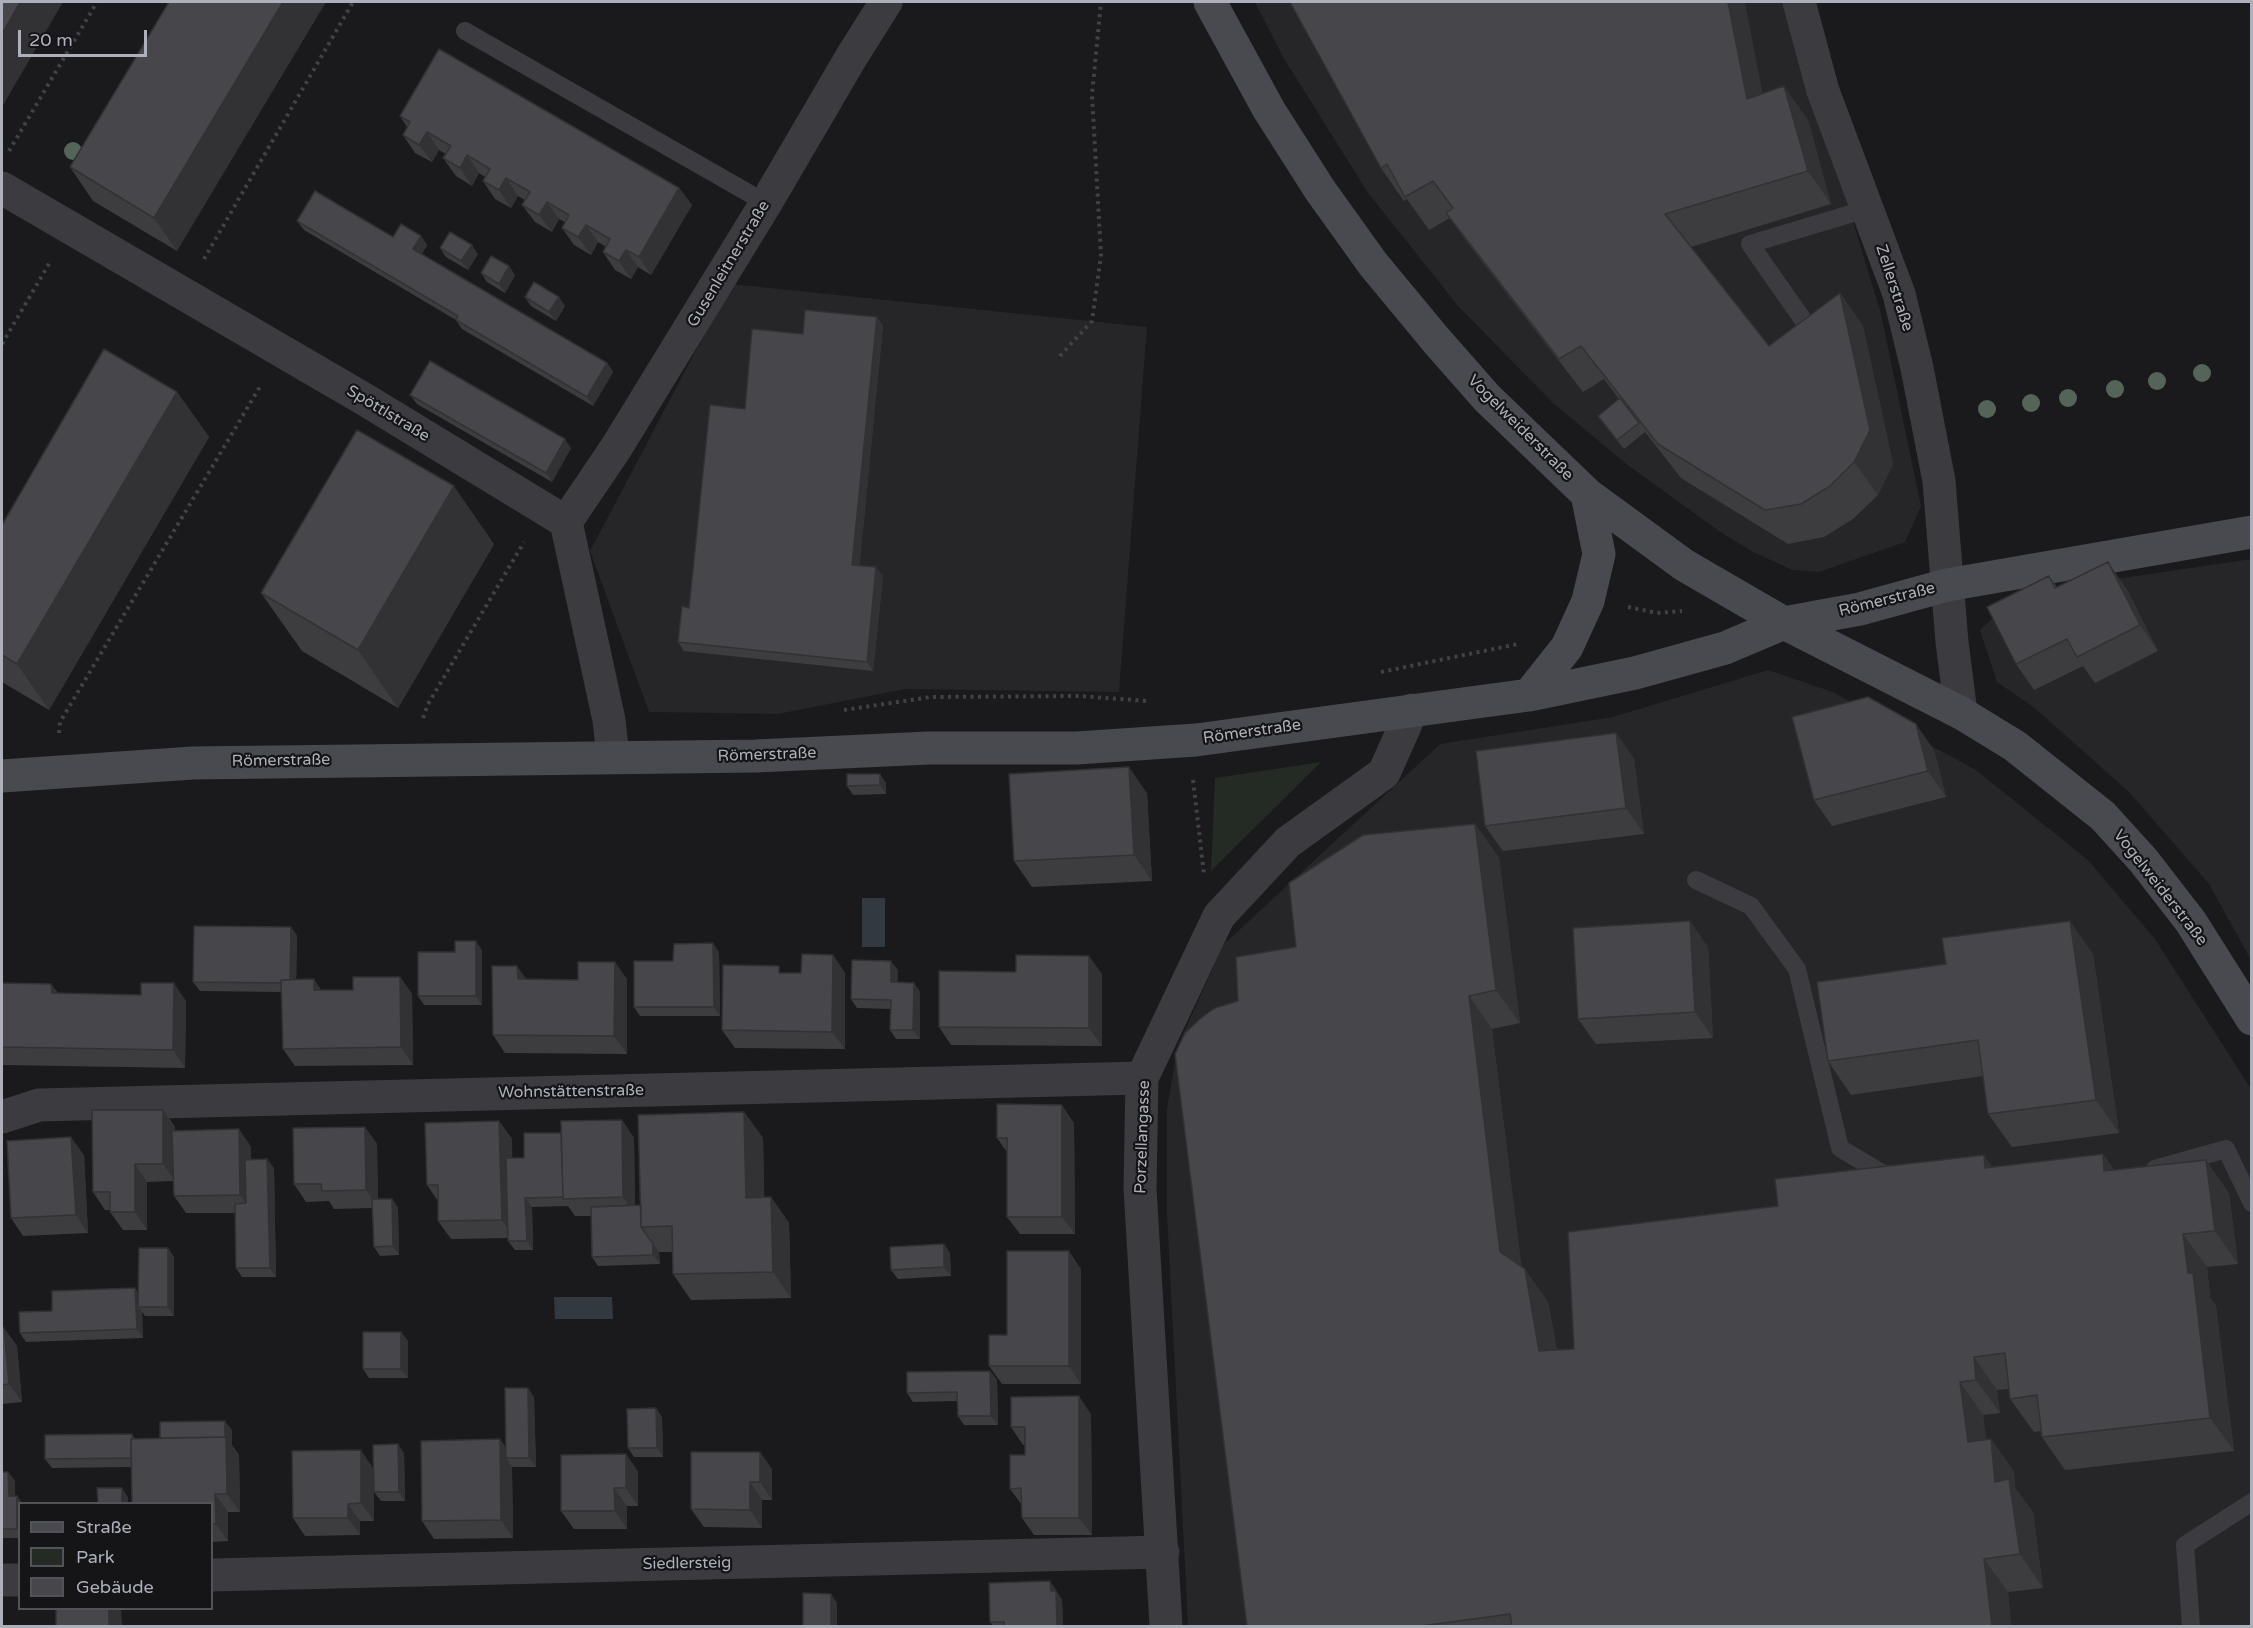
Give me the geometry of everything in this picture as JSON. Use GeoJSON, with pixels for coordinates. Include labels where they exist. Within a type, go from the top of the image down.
{"type":"FeatureCollection","features":[{"type":"Feature","properties":{"kind":"main road","name":"Vogelweiderstraße"},"geometry":{"type":"LineString","coordinates":[[1210,2],[1269,110],[1320,190],[1373,264],[1487,398],[1587,494],[1684,565],[1784,623],[1961,713],[2015,746],[2103,816],[2142,860],[2191,922],[2249,1011]]}},
{"type":"Feature","properties":{"kind":"main road"},"geometry":{"type":"LineString","coordinates":[[1530,695],[1567,648],[1588,601],[1599,554],[1587,494]]}},
{"type":"Feature","properties":{"kind":"main road","name":"Römerstraße"},"geometry":{"type":"LineString","coordinates":[[2,776],[193,763],[756,756],[929,748],[1077,748],[1196,740],[1530,695],[1635,673],[1725,648],[1784,623],[1860,609],[1947,585],[2252,532]]}},
{"type":"Feature","properties":{"kind":"street","name":"Gusenleitnerstraße"},"geometry":{"type":"LineString","coordinates":[[555,515],[616,448],[886,2]]}},
{"type":"Feature","properties":{"kind":"street","name":"Zellerstraße"},"geometry":{"type":"LineString","coordinates":[[1799,2],[1823,91],[1899,294],[1917,368],[1938,481],[1947,585]]}},
{"type":"Feature","properties":{"kind":"street","name":"Spöttlstraße"},"geometry":{"type":"LineString","coordinates":[[2,188],[364,399],[555,515]]}},
{"type":"Feature","properties":{"kind":"street"},"geometry":{"type":"LineString","coordinates":[[555,515],[609,720],[613,757]]}},
{"type":"Feature","properties":{"kind":"street"},"geometry":{"type":"LineString","coordinates":[[1947,585],[1961,713]]}},
{"type":"Feature","properties":{"kind":"street","name":"Porzellangasse"},"geometry":{"type":"LineString","coordinates":[[1166,1626],[1140,1188],[1142,1078],[1219,916],[1288,842],[1384,774],[1412,710]]}},
{"type":"Feature","properties":{"kind":"street","name":"Wohnstättenstraße"},"geometry":{"type":"LineString","coordinates":[[2,1117],[39,1105],[1142,1078]]}},
{"type":"Feature","properties":{"kind":"street","name":"Siedlersteig"},"geometry":{"type":"LineString","coordinates":[[213,1575],[1163,1552]]}},
{"type":"Feature","properties":{"kind":"street"},"geometry":{"type":"LineString","coordinates":[[2,1580],[18,1580]]}},
{"type":"Feature","properties":{"kind":"lane"},"geometry":{"type":"LineString","coordinates":[[465,31],[766,203]]}},
{"type":"Feature","properties":{"kind":"lane"},"geometry":{"type":"LineString","coordinates":[[1808,327],[1750,244],[1867,208]]}},
{"type":"Feature","properties":{"kind":"lane"},"geometry":{"type":"LineString","coordinates":[[1696,880],[1751,906],[1797,969],[1840,1149],[1883,1174],[1907,1174]]}},
{"type":"Feature","properties":{"kind":"lane"},"geometry":{"type":"LineString","coordinates":[[2143,1170],[2155,1169],[2226,1149],[2252,1203]]}},
{"type":"Feature","properties":{"kind":"lane"},"geometry":{"type":"LineString","coordinates":[[2191,1626],[2185,1545],[2252,1502]]}},
{"type":"Feature","properties":{"kind":"path"},"geometry":{"type":"LineString","coordinates":[[8,155],[98,2]]}},
{"type":"Feature","properties":{"kind":"path"},"geometry":{"type":"LineString","coordinates":[[184,294],[353,2]]}},
{"type":"Feature","properties":{"kind":"path"},"geometry":{"type":"LineString","coordinates":[[1060,356],[1092,321],[1101,255],[1092,95],[1101,2]]}},
{"type":"Feature","properties":{"kind":"path"},"geometry":{"type":"LineString","coordinates":[[2,344],[70,227]]}},
{"type":"Feature","properties":{"kind":"path"},"geometry":{"type":"LineString","coordinates":[[60,771],[60,722],[281,351]]}},
{"type":"Feature","properties":{"kind":"path"},"geometry":{"type":"LineString","coordinates":[[423,718],[428,705],[555,515]]}},
{"type":"Feature","properties":{"kind":"path"},"geometry":{"type":"LineString","coordinates":[[1588,601],[1657,613],[1692,610],[1716,585]]}},
{"type":"Feature","properties":{"kind":"path"},"geometry":{"type":"LineString","coordinates":[[1377,674],[1522,643]]}},
{"type":"Feature","properties":{"kind":"path"},"geometry":{"type":"LineString","coordinates":[[837,711],[931,697],[1079,696],[1149,701]]}},
{"type":"Feature","properties":{"kind":"path"},"geometry":{"type":"LineString","coordinates":[[929,748],[931,697]]}},
{"type":"Feature","properties":{"kind":"path"},"geometry":{"type":"LineString","coordinates":[[412,718],[435,718]]}},
{"type":"Feature","properties":{"kind":"path"},"geometry":{"type":"LineString","coordinates":[[48,734],[70,732]]}},
{"type":"Feature","properties":{"kind":"path"},"geometry":{"type":"LineString","coordinates":[[1193,778],[1204,879]]}},
{"type":"Feature","properties":{"kind":"shaded area"},"geometry":{"type":"Polygon","coordinates":[[[1255,2],[1787,2],[1881,314],[1921,506],[1905,542],[1819,572],[1792,570],[1751,551],[1719,531],[1629,466],[1553,403],[1459,307],[1368,193],[1283,57],[1255,2]]]}},
{"type":"Feature","properties":{"kind":"shaded area"},"geometry":{"type":"Polygon","coordinates":[[[731,284],[1147,327],[1119,692],[905,689],[778,714],[649,712],[590,551],[731,284]]]}},
{"type":"Feature","properties":{"kind":"shaded area"},"geometry":{"type":"Polygon","coordinates":[[[2251,559],[2251,960],[2209,884],[2130,793],[2036,709],[1997,682],[1980,630],[2006,605],[2062,587],[2251,559]]]}},
{"type":"Feature","properties":{"kind":"shaded area"},"geometry":{"type":"Polygon","coordinates":[[[1768,670],[1833,692],[1976,770],[2088,860],[2155,939],[2251,1089],[2251,1626],[1188,1626],[1167,1213],[1167,1108],[1178,1045],[1224,944],[1440,744],[1613,717],[1768,670]]]}},
{"type":"Feature","properties":{"kind":"shaded area"},"geometry":{"type":"Polygon","coordinates":[[[862,898],[885,898],[885,947],[862,947],[862,898]]]}},
{"type":"Feature","properties":{"kind":"shaded area"},"geometry":{"type":"Polygon","coordinates":[[[554,1297],[612,1297],[613,1319],[555,1319],[554,1297]]]}},
{"type":"Feature","properties":{"kind":"green space"},"geometry":{"type":"Polygon","coordinates":[[[1321,762],[1211,871],[1215,778],[1321,762]]]}},
{"type":"Feature","properties":{"kind":"building"},"geometry":{"type":"Polygon","coordinates":[[[2,2],[20,2],[2,34],[2,2]]]}},
{"type":"Feature","properties":{"kind":"building"},"geometry":{"type":"Polygon","coordinates":[[[169,2],[283,2],[154,218],[70,167],[169,2]]]}},
{"type":"Feature","properties":{"kind":"building"},"geometry":{"type":"Polygon","coordinates":[[[1290,2],[1728,2],[1747,99],[1784,86],[1808,171],[1665,214],[1769,346],[1840,293],[1870,430],[1854,462],[1830,486],[1801,504],[1765,510],[1658,444],[1581,346],[1559,359],[1446,213],[1453,208],[1433,181],[1405,197],[1387,164],[1381,168],[1290,2]]]}},
{"type":"Feature","properties":{"kind":"building"},"geometry":{"type":"Polygon","coordinates":[[[439,49],[679,188],[639,257],[626,250],[619,261],[603,252],[610,239],[586,225],[578,237],[562,228],[569,215],[547,202],[539,215],[522,205],[530,192],[506,178],[499,190],[483,181],[490,169],[467,155],[460,168],[443,158],[451,146],[427,132],[419,145],[403,135],[410,122],[400,116],[439,49]]]}},
{"type":"Feature","properties":{"kind":"building"},"geometry":{"type":"Polygon","coordinates":[[[315,191],[393,237],[401,224],[421,236],[413,249],[607,363],[587,397],[456,320],[458,316],[297,221],[315,191]]]}},
{"type":"Feature","properties":{"kind":"building"},"geometry":{"type":"Polygon","coordinates":[[[450,232],[472,245],[461,261],[440,248],[450,232]]]}},
{"type":"Feature","properties":{"kind":"building"},"geometry":{"type":"Polygon","coordinates":[[[491,256],[509,266],[499,284],[481,273],[491,256]]]}},
{"type":"Feature","properties":{"kind":"building"},"geometry":{"type":"Polygon","coordinates":[[[534,282],[559,297],[549,312],[525,297],[534,282]]]}},
{"type":"Feature","properties":{"kind":"building"},"geometry":{"type":"Polygon","coordinates":[[[805,310],[877,317],[852,565],[876,567],[867,662],[678,642],[682,606],[689,608],[710,405],[745,409],[752,329],[803,334],[805,310]]]}},
{"type":"Feature","properties":{"kind":"building"},"geometry":{"type":"Polygon","coordinates":[[[104,349],[177,392],[17,664],[2,655],[2,525],[104,349]]]}},
{"type":"Feature","properties":{"kind":"building"},"geometry":{"type":"Polygon","coordinates":[[[430,361],[565,439],[546,473],[410,395],[430,361]]]}},
{"type":"Feature","properties":{"kind":"building"},"geometry":{"type":"Polygon","coordinates":[[[1620,398],[1639,423],[1617,440],[1598,416],[1620,398]]]}},
{"type":"Feature","properties":{"kind":"building"},"geometry":{"type":"Polygon","coordinates":[[[357,430],[454,486],[358,650],[261,593],[357,430]]]}},
{"type":"Feature","properties":{"kind":"building"},"geometry":{"type":"Polygon","coordinates":[[[2108,562],[2140,625],[2077,657],[2067,639],[2016,664],[1987,607],[2049,576],[2055,588],[2108,562]]]}},
{"type":"Feature","properties":{"kind":"building"},"geometry":{"type":"Polygon","coordinates":[[[1868,697],[1916,724],[1928,771],[1814,800],[1792,717],[1868,697]]]}},
{"type":"Feature","properties":{"kind":"building"},"geometry":{"type":"Polygon","coordinates":[[[1616,733],[1626,808],[1485,826],[1476,751],[1616,733]]]}},
{"type":"Feature","properties":{"kind":"building"},"geometry":{"type":"Polygon","coordinates":[[[1129,767],[1134,855],[1014,861],[1009,774],[1129,767]]]}},
{"type":"Feature","properties":{"kind":"building"},"geometry":{"type":"Polygon","coordinates":[[[847,774],[880,774],[880,785],[847,786],[847,774]]]}},
{"type":"Feature","properties":{"kind":"building"},"geometry":{"type":"Polygon","coordinates":[[[1475,824],[1496,990],[1469,996],[1500,1252],[1525,1269],[1539,1351],[1574,1349],[1568,1232],[1778,1206],[1775,1179],[1984,1155],[1985,1168],[2103,1154],[2104,1171],[2206,1160],[2215,1231],[2183,1234],[2188,1273],[2193,1273],[2210,1418],[2042,1437],[2037,1395],[2010,1399],[2005,1353],[1974,1357],[1976,1380],[1960,1382],[1968,1442],[1991,1439],[1995,1482],[2009,1479],[2020,1554],[1984,1559],[1992,1626],[1512,1626],[1510,1614],[1421,1626],[1247,1626],[1175,1054],[1185,1033],[1201,1018],[1215,1008],[1238,1001],[1236,957],[1296,947],[1289,883],[1363,835],[1475,824]]]}},
{"type":"Feature","properties":{"kind":"building"},"geometry":{"type":"Polygon","coordinates":[[[1690,921],[1695,1012],[1578,1019],[1573,928],[1690,921]]]}},
{"type":"Feature","properties":{"kind":"building"},"geometry":{"type":"Polygon","coordinates":[[[2070,921],[2096,1100],[1988,1114],[1978,1040],[1828,1061],[1817,982],[1946,964],[1942,938],[2070,921]]]}},
{"type":"Feature","properties":{"kind":"building"},"geometry":{"type":"Polygon","coordinates":[[[194,926],[291,927],[290,980],[281,980],[281,983],[193,982],[194,926]]]}},
{"type":"Feature","properties":{"kind":"building"},"geometry":{"type":"Polygon","coordinates":[[[455,941],[476,941],[476,996],[418,996],[418,952],[455,952],[455,941]]]}},
{"type":"Feature","properties":{"kind":"building"},"geometry":{"type":"Polygon","coordinates":[[[713,943],[714,1007],[634,1007],[634,961],[673,961],[674,944],[713,943]]]}},
{"type":"Feature","properties":{"kind":"building"},"geometry":{"type":"Polygon","coordinates":[[[802,954],[833,955],[832,1032],[722,1030],[723,965],[779,966],[779,973],[801,973],[802,954]]]}},
{"type":"Feature","properties":{"kind":"building"},"geometry":{"type":"Polygon","coordinates":[[[1016,955],[1089,956],[1089,1028],[939,1027],[939,971],[1016,972],[1016,955]]]}},
{"type":"Feature","properties":{"kind":"building"},"geometry":{"type":"Polygon","coordinates":[[[852,960],[891,961],[891,982],[914,983],[913,1030],[890,1030],[891,1000],[851,999],[852,960]]]}},
{"type":"Feature","properties":{"kind":"building"},"geometry":{"type":"Polygon","coordinates":[[[578,962],[615,962],[614,1036],[493,1035],[492,966],[517,966],[518,979],[578,980],[578,962]]]}},
{"type":"Feature","properties":{"kind":"building"},"geometry":{"type":"Polygon","coordinates":[[[353,977],[400,977],[401,1047],[283,1049],[281,980],[314,979],[314,990],[353,990],[353,977]]]}},
{"type":"Feature","properties":{"kind":"building"},"geometry":{"type":"Polygon","coordinates":[[[2,983],[51,984],[52,993],[141,995],[141,983],[174,983],[173,1050],[2,1047],[2,983]]]}},
{"type":"Feature","properties":{"kind":"building"},"geometry":{"type":"Polygon","coordinates":[[[997,1104],[1062,1105],[1062,1217],[1007,1217],[1007,1138],[997,1138],[997,1104]]]}},
{"type":"Feature","properties":{"kind":"building"},"geometry":{"type":"Polygon","coordinates":[[[92,1110],[163,1110],[163,1164],[135,1164],[135,1212],[110,1212],[110,1192],[93,1192],[92,1110]]]}},
{"type":"Feature","properties":{"kind":"building"},"geometry":{"type":"Polygon","coordinates":[[[744,1112],[746,1198],[771,1197],[773,1272],[673,1274],[672,1226],[641,1227],[638,1115],[744,1112]]]}},
{"type":"Feature","properties":{"kind":"building"},"geometry":{"type":"Polygon","coordinates":[[[622,1120],[623,1197],[563,1199],[561,1121],[622,1120]]]}},
{"type":"Feature","properties":{"kind":"building"},"geometry":{"type":"Polygon","coordinates":[[[499,1121],[502,1220],[438,1221],[438,1185],[427,1185],[425,1123],[499,1121]]]}},
{"type":"Feature","properties":{"kind":"building"},"geometry":{"type":"Polygon","coordinates":[[[365,1127],[366,1190],[322,1191],[321,1184],[294,1184],[293,1128],[365,1127]]]}},
{"type":"Feature","properties":{"kind":"building"},"geometry":{"type":"Polygon","coordinates":[[[239,1129],[240,1195],[174,1196],[172,1131],[239,1129]]]}},
{"type":"Feature","properties":{"kind":"building"},"geometry":{"type":"Polygon","coordinates":[[[524,1133],[561,1133],[563,1197],[525,1198],[527,1241],[508,1241],[506,1158],[524,1158],[524,1133]]]}},
{"type":"Feature","properties":{"kind":"building"},"geometry":{"type":"Polygon","coordinates":[[[71,1137],[76,1215],[11,1218],[7,1141],[71,1137]]]}},
{"type":"Feature","properties":{"kind":"building"},"geometry":{"type":"Polygon","coordinates":[[[267,1159],[270,1268],[236,1268],[235,1204],[246,1203],[245,1160],[267,1159]]]}},
{"type":"Feature","properties":{"kind":"building"},"geometry":{"type":"Polygon","coordinates":[[[372,1199],[392,1199],[393,1246],[374,1247],[372,1199]]]}},
{"type":"Feature","properties":{"kind":"building"},"geometry":{"type":"Polygon","coordinates":[[[641,1205],[641,1227],[653,1244],[653,1255],[592,1257],[591,1207],[641,1205]]]}},
{"type":"Feature","properties":{"kind":"building"},"geometry":{"type":"Polygon","coordinates":[[[944,1244],[944,1267],[891,1270],[890,1247],[944,1244]]]}},
{"type":"Feature","properties":{"kind":"building"},"geometry":{"type":"Polygon","coordinates":[[[139,1248],[168,1248],[168,1307],[138,1307],[139,1248]]]}},
{"type":"Feature","properties":{"kind":"building"},"geometry":{"type":"Polygon","coordinates":[[[1007,1251],[1069,1251],[1069,1366],[989,1366],[989,1335],[1007,1335],[1007,1251]]]}},
{"type":"Feature","properties":{"kind":"building"},"geometry":{"type":"Polygon","coordinates":[[[135,1288],[137,1329],[20,1333],[19,1312],[52,1311],[52,1291],[135,1288]]]}},
{"type":"Feature","properties":{"kind":"building"},"geometry":{"type":"Polygon","coordinates":[[[4,1328],[9,1384],[2,1385],[2,1329],[4,1328]]]}},
{"type":"Feature","properties":{"kind":"building"},"geometry":{"type":"Polygon","coordinates":[[[363,1332],[401,1332],[401,1369],[363,1369],[363,1332]]]}},
{"type":"Feature","properties":{"kind":"building"},"geometry":{"type":"Polygon","coordinates":[[[990,1371],[991,1416],[958,1416],[957,1392],[907,1393],[907,1372],[990,1371]]]}},
{"type":"Feature","properties":{"kind":"building"},"geometry":{"type":"Polygon","coordinates":[[[505,1388],[528,1388],[529,1458],[506,1458],[505,1388]]]}},
{"type":"Feature","properties":{"kind":"building"},"geometry":{"type":"Polygon","coordinates":[[[1079,1396],[1079,1518],[1022,1518],[1021,1488],[1010,1489],[1010,1455],[1025,1455],[1025,1427],[1011,1427],[1011,1397],[1079,1396]]]}},
{"type":"Feature","properties":{"kind":"building"},"geometry":{"type":"Polygon","coordinates":[[[656,1408],[657,1448],[628,1448],[627,1409],[656,1408]]]}},
{"type":"Feature","properties":{"kind":"building"},"geometry":{"type":"Polygon","coordinates":[[[225,1421],[225,1437],[160,1438],[160,1422],[225,1421]]]}},
{"type":"Feature","properties":{"kind":"building"},"geometry":{"type":"Polygon","coordinates":[[[132,1434],[131,1458],[45,1459],[45,1435],[132,1434]]]}},
{"type":"Feature","properties":{"kind":"building"},"geometry":{"type":"Polygon","coordinates":[[[226,1437],[227,1494],[215,1494],[216,1524],[213,1524],[213,1502],[132,1502],[131,1439],[226,1437]]]}},
{"type":"Feature","properties":{"kind":"building"},"geometry":{"type":"Polygon","coordinates":[[[500,1439],[501,1520],[422,1521],[421,1441],[500,1439]]]}},
{"type":"Feature","properties":{"kind":"building"},"geometry":{"type":"Polygon","coordinates":[[[398,1444],[399,1492],[374,1492],[373,1445],[398,1444]]]}},
{"type":"Feature","properties":{"kind":"building"},"geometry":{"type":"Polygon","coordinates":[[[361,1450],[361,1503],[348,1504],[348,1518],[293,1518],[292,1451],[361,1450]]]}},
{"type":"Feature","properties":{"kind":"building"},"geometry":{"type":"Polygon","coordinates":[[[691,1452],[760,1452],[760,1482],[750,1482],[750,1510],[691,1509],[691,1452]]]}},
{"type":"Feature","properties":{"kind":"building"},"geometry":{"type":"Polygon","coordinates":[[[626,1454],[626,1488],[614,1488],[615,1511],[561,1511],[561,1455],[626,1454]]]}},
{"type":"Feature","properties":{"kind":"building"},"geometry":{"type":"Polygon","coordinates":[[[2,1472],[8,1472],[9,1496],[17,1496],[17,1529],[2,1529],[2,1472]]]}},
{"type":"Feature","properties":{"kind":"building"},"geometry":{"type":"Polygon","coordinates":[[[97,1488],[122,1488],[122,1502],[98,1502],[97,1488]]]}},
{"type":"Feature","properties":{"kind":"building"},"geometry":{"type":"Polygon","coordinates":[[[1050,1581],[1051,1591],[1056,1591],[1057,1626],[1004,1626],[1004,1622],[990,1622],[989,1583],[1050,1581]]]}},
{"type":"Feature","properties":{"kind":"building"},"geometry":{"type":"Polygon","coordinates":[[[803,1593],[831,1594],[831,1626],[803,1626],[803,1593]]]}},
{"type":"Feature","properties":{"kind":"building"},"geometry":{"type":"Polygon","coordinates":[[[56,1610],[109,1610],[109,1626],[56,1626],[56,1610]]]}}]}
